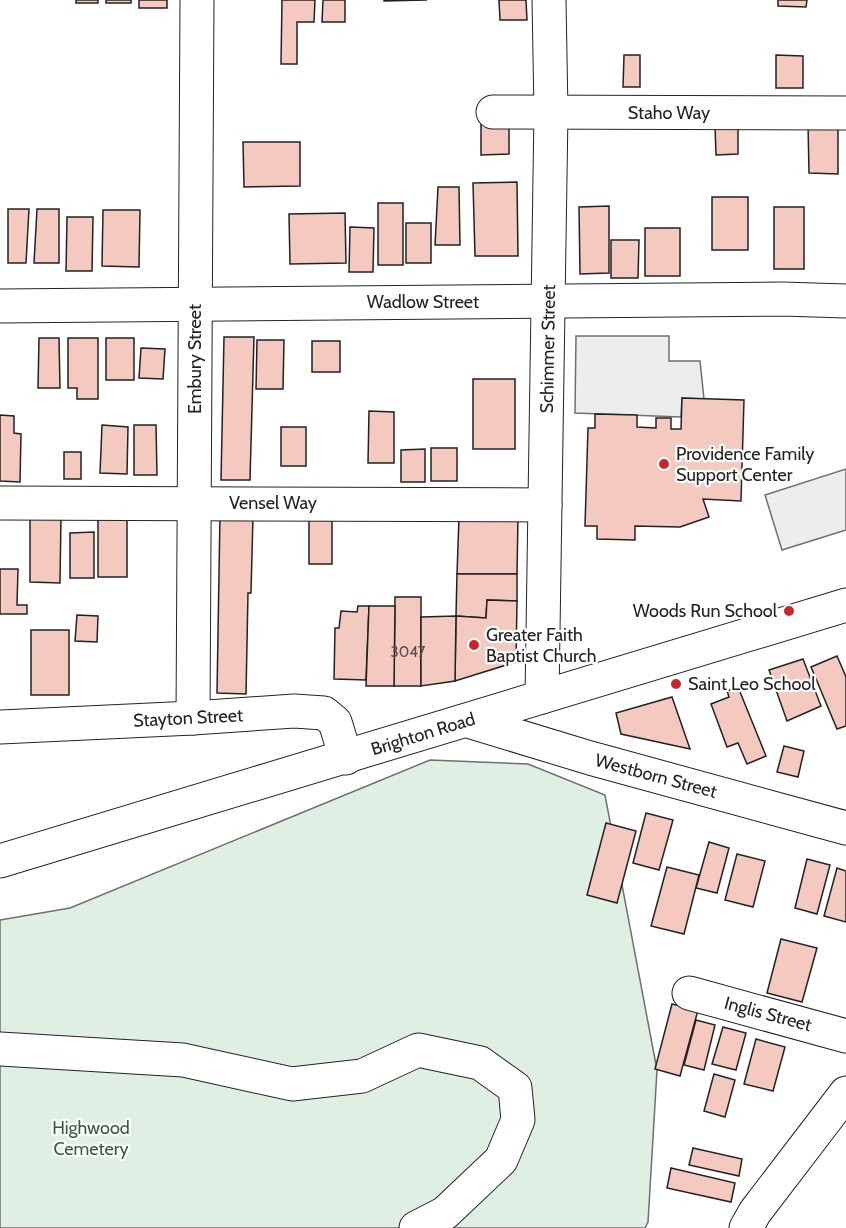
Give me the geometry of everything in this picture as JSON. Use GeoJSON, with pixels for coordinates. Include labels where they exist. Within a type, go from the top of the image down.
{"type":"FeatureCollection","features":[{"type":"Feature","properties":{"kind":"street","name":"Embury Street"},"geometry":{"type":"LineString","coordinates":[[193,718],[197,0]]}},
{"type":"Feature","properties":{"kind":"street","name":"Schimmer Street"},"geometry":{"type":"LineString","coordinates":[[542,697],[551,112],[549,0]]}},
{"type":"Feature","properties":{"kind":"street","name":"Staho Way"},"geometry":{"type":"LineString","coordinates":[[493,112],[846,113]]}},
{"type":"Feature","properties":{"kind":"street","name":"Wadlow Street"},"geometry":{"type":"LineString","coordinates":[[0,306],[782,298],[846,301]]}},
{"type":"Feature","properties":{"kind":"street","name":"Vensel Way"},"geometry":{"type":"LineString","coordinates":[[0,503],[545,505]]}},
{"type":"Feature","properties":{"kind":"street","name":"Brighton Road"},"geometry":{"type":"LineString","coordinates":[[0,861],[846,605]]}},
{"type":"Feature","properties":{"kind":"street","name":"Stayton Street"},"geometry":{"type":"LineString","coordinates":[[0,728],[294,711],[324,713],[335,722],[346,758]]}},
{"type":"Feature","properties":{"kind":"street","name":"Westborn Street"},"geometry":{"type":"LineString","coordinates":[[468,721],[590,758],[846,828]]}},
{"type":"Feature","properties":{"kind":"street","name":"Inglis Street"},"geometry":{"type":"LineString","coordinates":[[689,993],[846,1036]]}},
{"type":"Feature","properties":{"kind":"street"},"geometry":{"type":"LineString","coordinates":[[0,1049],[183,1060],[292,1084],[362,1076],[418,1050],[480,1063],[514,1088],[518,1120],[501,1160],[445,1213],[416,1228]]}},
{"type":"Feature","properties":{"kind":"street"},"geometry":{"type":"LineString","coordinates":[[746,1228],[755,1212],[846,1093]]}},
{"type":"Feature","properties":{"kind":"green space","name":"Highwood Cemetery"},"geometry":{"type":"Polygon","coordinates":[[[430,760],[528,764],[605,795],[657,1070],[648,1222],[645,1228],[0,1228],[0,920],[70,908],[430,760]]]}},
{"type":"Feature","properties":{"kind":"shaded area"},"geometry":{"type":"Polygon","coordinates":[[[576,336],[669,336],[669,361],[700,361],[704,399],[682,398],[681,417],[575,413],[576,336]]]}},
{"type":"Feature","properties":{"kind":"shaded area"},"geometry":{"type":"Polygon","coordinates":[[[846,469],[846,530],[782,550],[765,495],[846,469]]]}},
{"type":"Feature","properties":{"kind":"building"},"geometry":{"type":"Polygon","coordinates":[[[76,0],[98,0],[98,3],[76,3],[76,0]]]}},
{"type":"Feature","properties":{"kind":"building"},"geometry":{"type":"Polygon","coordinates":[[[106,0],[131,0],[131,3],[106,3],[106,0]]]}},
{"type":"Feature","properties":{"kind":"building"},"geometry":{"type":"Polygon","coordinates":[[[139,0],[167,0],[167,8],[139,8],[139,0]]]}},
{"type":"Feature","properties":{"kind":"building"},"geometry":{"type":"Polygon","coordinates":[[[282,0],[315,0],[314,22],[297,22],[297,64],[281,64],[282,0]]]}},
{"type":"Feature","properties":{"kind":"building"},"geometry":{"type":"Polygon","coordinates":[[[323,0],[345,0],[345,22],[322,22],[323,0]]]}},
{"type":"Feature","properties":{"kind":"building"},"geometry":{"type":"Polygon","coordinates":[[[499,0],[526,0],[527,20],[500,20],[499,0]]]}},
{"type":"Feature","properties":{"kind":"building"},"geometry":{"type":"Polygon","coordinates":[[[778,0],[807,0],[806,7],[778,6],[778,0]]]}},
{"type":"Feature","properties":{"kind":"building"},"geometry":{"type":"Polygon","coordinates":[[[624,55],[640,55],[640,87],[623,87],[624,55]]]}},
{"type":"Feature","properties":{"kind":"building"},"geometry":{"type":"Polygon","coordinates":[[[776,55],[803,56],[803,88],[776,88],[776,55]]]}},
{"type":"Feature","properties":{"kind":"building"},"geometry":{"type":"Polygon","coordinates":[[[481,124],[509,124],[509,154],[481,155],[481,124]]]}},
{"type":"Feature","properties":{"kind":"building"},"geometry":{"type":"Polygon","coordinates":[[[808,124],[838,125],[838,174],[809,173],[808,124]]]}},
{"type":"Feature","properties":{"kind":"building"},"geometry":{"type":"Polygon","coordinates":[[[715,125],[738,125],[738,154],[716,155],[715,125]]]}},
{"type":"Feature","properties":{"kind":"building"},"geometry":{"type":"Polygon","coordinates":[[[243,142],[300,142],[300,186],[244,187],[243,142]]]}},
{"type":"Feature","properties":{"kind":"building"},"geometry":{"type":"Polygon","coordinates":[[[517,182],[518,256],[475,256],[473,183],[517,182]]]}},
{"type":"Feature","properties":{"kind":"building"},"geometry":{"type":"Polygon","coordinates":[[[438,187],[459,187],[460,245],[435,245],[438,187]]]}},
{"type":"Feature","properties":{"kind":"building"},"geometry":{"type":"Polygon","coordinates":[[[712,197],[748,197],[748,250],[712,250],[712,197]]]}},
{"type":"Feature","properties":{"kind":"building"},"geometry":{"type":"Polygon","coordinates":[[[378,203],[403,203],[403,265],[378,265],[378,203]]]}},
{"type":"Feature","properties":{"kind":"building"},"geometry":{"type":"Polygon","coordinates":[[[609,206],[609,273],[580,274],[579,207],[609,206]]]}},
{"type":"Feature","properties":{"kind":"building"},"geometry":{"type":"Polygon","coordinates":[[[774,207],[804,207],[804,269],[774,269],[774,207]]]}},
{"type":"Feature","properties":{"kind":"building"},"geometry":{"type":"Polygon","coordinates":[[[8,209],[29,209],[26,263],[8,263],[8,209]]]}},
{"type":"Feature","properties":{"kind":"building"},"geometry":{"type":"Polygon","coordinates":[[[37,209],[59,209],[59,263],[34,263],[37,209]]]}},
{"type":"Feature","properties":{"kind":"building"},"geometry":{"type":"Polygon","coordinates":[[[103,210],[140,210],[139,267],[102,266],[103,210]]]}},
{"type":"Feature","properties":{"kind":"building"},"geometry":{"type":"Polygon","coordinates":[[[345,213],[346,263],[290,264],[289,214],[345,213]]]}},
{"type":"Feature","properties":{"kind":"building"},"geometry":{"type":"Polygon","coordinates":[[[67,217],[93,217],[92,271],[66,271],[67,217]]]}},
{"type":"Feature","properties":{"kind":"building"},"geometry":{"type":"Polygon","coordinates":[[[406,223],[431,223],[431,263],[406,263],[406,223]]]}},
{"type":"Feature","properties":{"kind":"building"},"geometry":{"type":"Polygon","coordinates":[[[350,227],[374,228],[373,272],[349,272],[350,227]]]}},
{"type":"Feature","properties":{"kind":"building"},"geometry":{"type":"Polygon","coordinates":[[[645,228],[680,228],[680,276],[645,276],[645,228]]]}},
{"type":"Feature","properties":{"kind":"building"},"geometry":{"type":"Polygon","coordinates":[[[611,240],[639,240],[638,278],[611,278],[611,240]]]}},
{"type":"Feature","properties":{"kind":"building"},"geometry":{"type":"Polygon","coordinates":[[[224,337],[254,337],[250,480],[221,480],[224,337]]]}},
{"type":"Feature","properties":{"kind":"building"},"geometry":{"type":"Polygon","coordinates":[[[39,338],[59,338],[60,388],[38,388],[39,338]]]}},
{"type":"Feature","properties":{"kind":"building"},"geometry":{"type":"Polygon","coordinates":[[[68,338],[98,338],[98,399],[77,399],[77,388],[68,388],[68,338]]]}},
{"type":"Feature","properties":{"kind":"building"},"geometry":{"type":"Polygon","coordinates":[[[106,338],[134,338],[134,380],[106,380],[106,338]]]}},
{"type":"Feature","properties":{"kind":"building"},"geometry":{"type":"Polygon","coordinates":[[[257,340],[284,340],[283,389],[256,389],[257,340]]]}},
{"type":"Feature","properties":{"kind":"building"},"geometry":{"type":"Polygon","coordinates":[[[312,341],[340,341],[340,372],[312,372],[312,341]]]}},
{"type":"Feature","properties":{"kind":"building"},"geometry":{"type":"Polygon","coordinates":[[[141,348],[165,349],[163,379],[139,378],[141,348]]]}},
{"type":"Feature","properties":{"kind":"building"},"geometry":{"type":"Polygon","coordinates":[[[473,379],[515,379],[515,449],[473,449],[473,379]]]}},
{"type":"Feature","properties":{"kind":"building","name":"Providence Family Support Center"},"geometry":{"type":"Polygon","coordinates":[[[682,398],[744,400],[741,501],[703,499],[709,517],[680,527],[635,526],[635,540],[597,539],[597,526],[585,526],[588,428],[595,428],[595,414],[637,415],[637,427],[656,428],[656,418],[671,418],[671,429],[681,429],[682,398]]]}},
{"type":"Feature","properties":{"kind":"building"},"geometry":{"type":"Polygon","coordinates":[[[369,411],[394,412],[394,463],[368,463],[369,411]]]}},
{"type":"Feature","properties":{"kind":"building"},"geometry":{"type":"Polygon","coordinates":[[[0,415],[14,416],[14,433],[21,434],[20,482],[0,481],[0,415]]]}},
{"type":"Feature","properties":{"kind":"building"},"geometry":{"type":"Polygon","coordinates":[[[102,425],[128,427],[127,474],[100,473],[102,425]]]}},
{"type":"Feature","properties":{"kind":"building"},"geometry":{"type":"Polygon","coordinates":[[[134,425],[156,425],[157,475],[134,475],[134,425]]]}},
{"type":"Feature","properties":{"kind":"building"},"geometry":{"type":"Polygon","coordinates":[[[281,427],[306,427],[306,466],[281,466],[281,427]]]}},
{"type":"Feature","properties":{"kind":"building"},"geometry":{"type":"Polygon","coordinates":[[[431,448],[457,448],[457,481],[431,481],[431,448]]]}},
{"type":"Feature","properties":{"kind":"building"},"geometry":{"type":"Polygon","coordinates":[[[425,449],[425,482],[401,482],[401,450],[425,449]]]}},
{"type":"Feature","properties":{"kind":"building"},"geometry":{"type":"Polygon","coordinates":[[[64,452],[81,452],[81,479],[64,479],[64,452]]]}},
{"type":"Feature","properties":{"kind":"building"},"geometry":{"type":"Polygon","coordinates":[[[30,515],[61,516],[60,583],[30,582],[30,515]]]}},
{"type":"Feature","properties":{"kind":"building"},"geometry":{"type":"Polygon","coordinates":[[[220,515],[253,516],[251,593],[248,593],[246,694],[217,693],[220,515]]]}},
{"type":"Feature","properties":{"kind":"building"},"geometry":{"type":"Polygon","coordinates":[[[127,516],[127,577],[98,577],[98,517],[127,516]]]}},
{"type":"Feature","properties":{"kind":"building"},"geometry":{"type":"Polygon","coordinates":[[[459,517],[518,517],[517,574],[457,574],[459,517]]]}},
{"type":"Feature","properties":{"kind":"building"},"geometry":{"type":"Polygon","coordinates":[[[309,519],[332,519],[332,564],[309,564],[309,519]]]}},
{"type":"Feature","properties":{"kind":"building"},"geometry":{"type":"Polygon","coordinates":[[[94,532],[94,578],[70,578],[70,533],[94,532]]]}},
{"type":"Feature","properties":{"kind":"building"},"geometry":{"type":"Polygon","coordinates":[[[0,569],[18,569],[17,605],[27,605],[27,614],[0,614],[0,569]]]}},
{"type":"Feature","properties":{"kind":"building"},"geometry":{"type":"Polygon","coordinates":[[[457,574],[517,574],[517,601],[487,600],[486,618],[456,616],[457,574]]]}},
{"type":"Feature","properties":{"kind":"building"},"geometry":{"type":"Polygon","coordinates":[[[395,597],[421,597],[421,686],[394,686],[395,597]]]}},
{"type":"Feature","properties":{"kind":"building"},"geometry":{"type":"Polygon","coordinates":[[[487,600],[517,601],[516,662],[455,681],[456,616],[486,618],[487,600]]]}},
{"type":"Feature","properties":{"kind":"building"},"geometry":{"type":"Polygon","coordinates":[[[358,606],[369,606],[366,680],[334,679],[335,628],[339,628],[341,611],[357,612],[358,606]]]}},
{"type":"Feature","properties":{"kind":"building"},"geometry":{"type":"Polygon","coordinates":[[[369,606],[395,606],[394,686],[366,686],[369,606]]]}},
{"type":"Feature","properties":{"kind":"building"},"geometry":{"type":"Polygon","coordinates":[[[77,615],[98,616],[97,642],[75,641],[77,615]]]}},
{"type":"Feature","properties":{"kind":"building"},"geometry":{"type":"Polygon","coordinates":[[[456,616],[455,681],[421,686],[421,617],[456,616]]]}},
{"type":"Feature","properties":{"kind":"building"},"geometry":{"type":"Polygon","coordinates":[[[31,630],[69,630],[69,695],[31,695],[31,630]]]}},
{"type":"Feature","properties":{"kind":"building"},"geometry":{"type":"Polygon","coordinates":[[[837,656],[846,677],[846,726],[837,729],[811,667],[837,656]]]}},
{"type":"Feature","properties":{"kind":"building"},"geometry":{"type":"Polygon","coordinates":[[[803,659],[821,706],[787,721],[769,670],[803,659]]]}},
{"type":"Feature","properties":{"kind":"building"},"geometry":{"type":"Polygon","coordinates":[[[738,687],[766,756],[747,764],[738,743],[727,747],[711,704],[729,697],[727,691],[738,687]]]}},
{"type":"Feature","properties":{"kind":"building"},"geometry":{"type":"Polygon","coordinates":[[[672,697],[690,749],[621,734],[616,713],[672,697]]]}},
{"type":"Feature","properties":{"kind":"building"},"geometry":{"type":"Polygon","coordinates":[[[784,746],[804,751],[798,777],[777,772],[784,746]]]}},
{"type":"Feature","properties":{"kind":"building"},"geometry":{"type":"Polygon","coordinates":[[[646,813],[673,820],[659,870],[633,863],[646,813]]]}},
{"type":"Feature","properties":{"kind":"building"},"geometry":{"type":"Polygon","coordinates":[[[606,823],[636,831],[617,903],[587,895],[606,823]]]}},
{"type":"Feature","properties":{"kind":"building"},"geometry":{"type":"Polygon","coordinates":[[[709,842],[729,848],[717,893],[696,888],[709,842]]]}},
{"type":"Feature","properties":{"kind":"building"},"geometry":{"type":"Polygon","coordinates":[[[737,854],[765,861],[753,907],[725,900],[737,854]]]}},
{"type":"Feature","properties":{"kind":"building"},"geometry":{"type":"Polygon","coordinates":[[[807,859],[830,865],[817,914],[795,908],[807,859]]]}},
{"type":"Feature","properties":{"kind":"building"},"geometry":{"type":"Polygon","coordinates":[[[667,867],[699,875],[684,934],[651,926],[667,867]]]}},
{"type":"Feature","properties":{"kind":"building"},"geometry":{"type":"Polygon","coordinates":[[[837,868],[846,871],[846,922],[824,916],[837,868]]]}},
{"type":"Feature","properties":{"kind":"building"},"geometry":{"type":"Polygon","coordinates":[[[781,939],[817,948],[802,1002],[767,993],[781,939]]]}},
{"type":"Feature","properties":{"kind":"building"},"geometry":{"type":"Polygon","coordinates":[[[672,1004],[698,1010],[680,1076],[655,1069],[672,1004]]]}},
{"type":"Feature","properties":{"kind":"building"},"geometry":{"type":"Polygon","coordinates":[[[696,1020],[715,1025],[704,1070],[684,1065],[696,1020]]]}},
{"type":"Feature","properties":{"kind":"building"},"geometry":{"type":"Polygon","coordinates":[[[723,1027],[746,1033],[736,1070],[712,1064],[723,1027]]]}},
{"type":"Feature","properties":{"kind":"building"},"geometry":{"type":"Polygon","coordinates":[[[756,1039],[785,1047],[773,1091],[744,1084],[756,1039]]]}},
{"type":"Feature","properties":{"kind":"building"},"geometry":{"type":"Polygon","coordinates":[[[714,1074],[735,1080],[725,1117],[704,1111],[714,1074]]]}},
{"type":"Feature","properties":{"kind":"building"},"geometry":{"type":"Polygon","coordinates":[[[693,1148],[742,1159],[739,1176],[689,1165],[693,1148]]]}},
{"type":"Feature","properties":{"kind":"building"},"geometry":{"type":"Polygon","coordinates":[[[671,1168],[735,1183],[731,1202],[667,1188],[671,1168]]]}},
{"type":"Feature","properties":{"kind":"place","name":"Providence Family Support Center"},"geometry":{"type":"Point","coordinates":[664,464]}},
{"type":"Feature","properties":{"kind":"place","name":"Woods Run School"},"geometry":{"type":"Point","coordinates":[789,611]}},
{"type":"Feature","properties":{"kind":"place","name":"Greater Faith Baptist Church"},"geometry":{"type":"Point","coordinates":[474,645]}},
{"type":"Feature","properties":{"kind":"place","name":"Saint Leo School"},"geometry":{"type":"Point","coordinates":[676,684]}}]}
